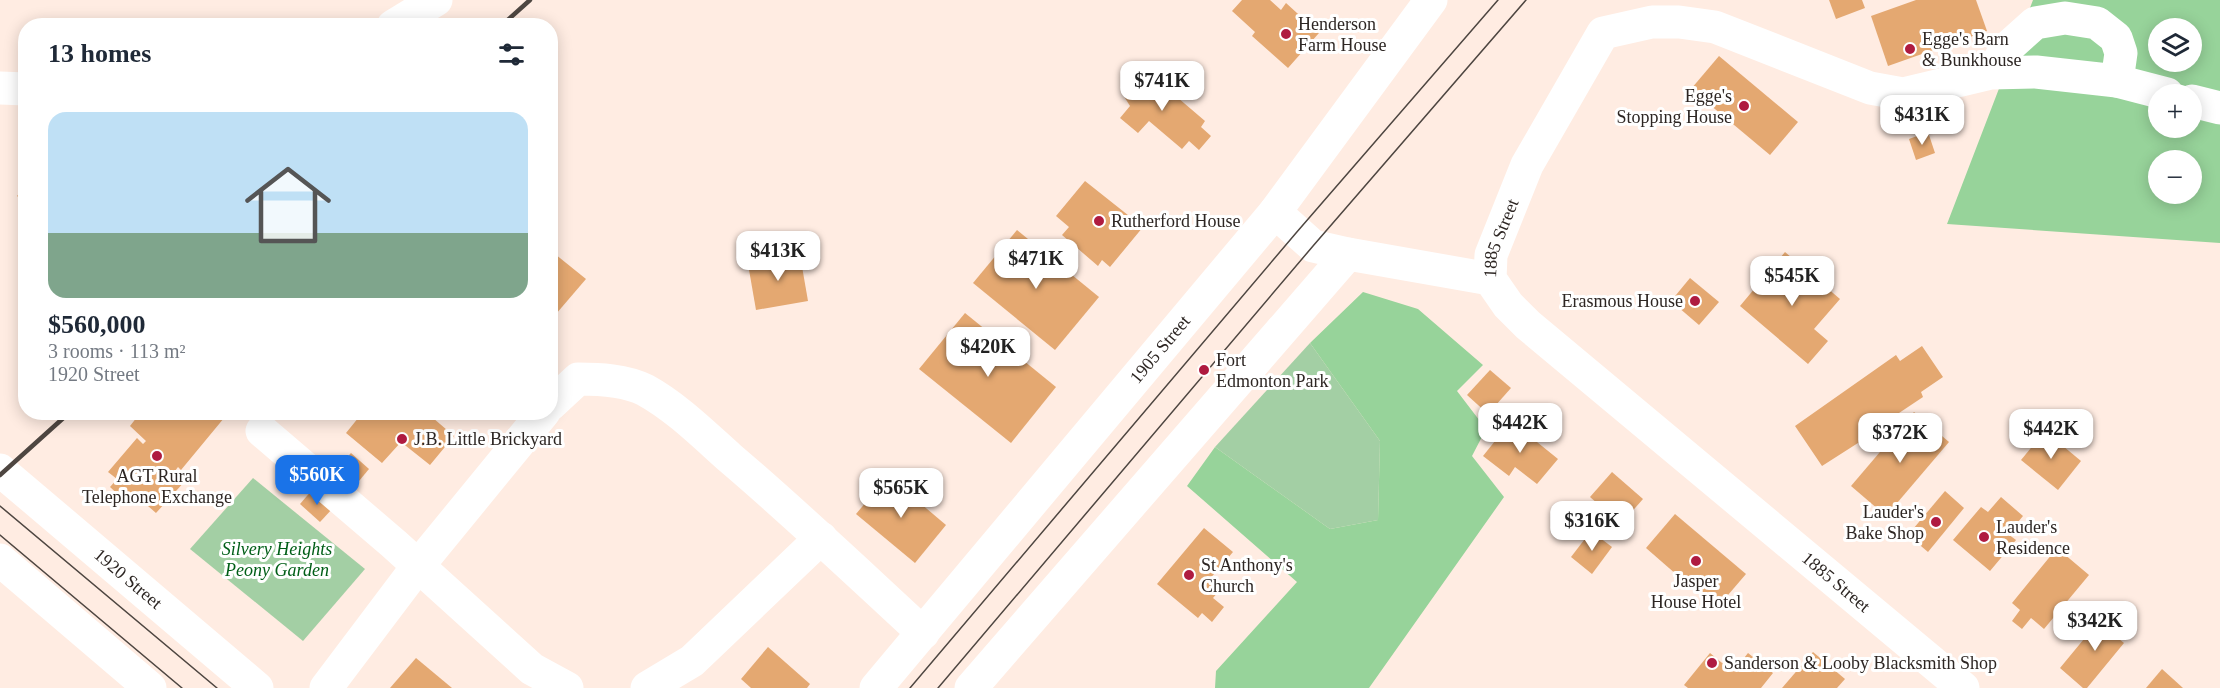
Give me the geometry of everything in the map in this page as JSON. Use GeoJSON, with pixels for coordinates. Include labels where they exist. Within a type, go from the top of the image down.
{"type":"FeatureCollection","features":[{"type":"Feature","properties":{"kind":"street"},"geometry":{"type":"LineString","coordinates":[[406,18],[436,0]]}},
{"type":"Feature","properties":{"kind":"street","name":"1905 Street"},"geometry":{"type":"LineString","coordinates":[[876,688],[1275,212],[1431,0]]}},
{"type":"Feature","properties":{"kind":"street"},"geometry":{"type":"LineString","coordinates":[[1991,73],[2006,49],[2035,23],[2065,18],[2097,23],[2116,38],[2121,52],[2117,81]]}},
{"type":"Feature","properties":{"kind":"street","name":"1885 Street"},"geometry":{"type":"LineString","coordinates":[[1963,688],[1528,325],[1508,305],[1490,279],[1491,255],[1527,165],[1603,33],[1652,22],[1679,22],[1715,27],[1870,88],[1903,94],[1991,73],[2036,72],[2117,81],[2148,89]]}},
{"type":"Feature","properties":{"kind":"street"},"geometry":{"type":"LineString","coordinates":[[0,88],[18,89]]}},
{"type":"Feature","properties":{"kind":"street"},"geometry":{"type":"LineString","coordinates":[[2202,104],[2220,108]]}},
{"type":"Feature","properties":{"kind":"street"},"geometry":{"type":"LineString","coordinates":[[1275,212],[1312,246],[1490,279]]}},
{"type":"Feature","properties":{"kind":"street"},"geometry":{"type":"LineString","coordinates":[[972,688],[1348,254]]}},
{"type":"Feature","properties":{"kind":"street"},"geometry":{"type":"LineString","coordinates":[[558,398],[578,379],[604,379],[642,388],[675,410],[821,538],[923,633]]}},
{"type":"Feature","properties":{"kind":"street"},"geometry":{"type":"LineString","coordinates":[[326,688],[418,566],[537,420]]}},
{"type":"Feature","properties":{"kind":"street"},"geometry":{"type":"LineString","coordinates":[[262,431],[418,566],[532,669],[567,688]]}},
{"type":"Feature","properties":{"kind":"street","name":"1920 Street"},"geometry":{"type":"LineString","coordinates":[[0,470],[257,688]]}},
{"type":"Feature","properties":{"kind":"street"},"geometry":{"type":"LineString","coordinates":[[647,688],[692,661],[821,538]]}},
{"type":"Feature","properties":{"kind":"street"},"geometry":{"type":"LineString","coordinates":[[0,560],[150,688]]}},
{"type":"Feature","properties":{"kind":"green space"},"geometry":{"type":"Polygon","coordinates":[[[2033,0],[2220,0],[2220,243],[1947,224],[2033,0]]]}},
{"type":"Feature","properties":{"kind":"green space"},"geometry":{"type":"Polygon","coordinates":[[[1363,292],[1418,309],[1483,365],[1457,391],[1486,429],[1472,456],[1504,497],[1369,688],[1215,688],[1216,671],[1297,582],[1187,486],[1215,447],[1330,529],[1378,520],[1380,441],[1310,343],[1363,292]]]}},
{"type":"Feature","properties":{"kind":"green space"},"geometry":{"type":"Polygon","coordinates":[[[1310,343],[1380,441],[1378,520],[1330,529],[1215,447],[1310,343]]]}},
{"type":"Feature","properties":{"kind":"green space","name":"Silvery Heights Peony Garden"},"geometry":{"type":"Polygon","coordinates":[[[253,478],[365,569],[303,641],[190,549],[253,478]]]}},
{"type":"Feature","properties":{"kind":"building","name":"Henderson Farm House"},"geometry":{"type":"Polygon","coordinates":[[[1242,0],[1270,0],[1281,10],[1286,3],[1319,33],[1288,68],[1252,36],[1255,32],[1232,11],[1242,0]]]}},
{"type":"Feature","properties":{"kind":"building"},"geometry":{"type":"Polygon","coordinates":[[[1829,0],[1862,0],[1865,8],[1836,19],[1829,0]]]}},
{"type":"Feature","properties":{"kind":"building","name":"Egge's Barn & Bunkhouse"},"geometry":{"type":"Polygon","coordinates":[[[1916,0],[1976,0],[1987,31],[1888,66],[1871,16],[1916,0]]]}},
{"type":"Feature","properties":{"kind":"building","name":"Egge's Stopping House"},"geometry":{"type":"Polygon","coordinates":[[[1719,56],[1798,122],[1770,155],[1691,89],[1719,56]]]}},
{"type":"Feature","properties":{"kind":"building"},"geometry":{"type":"Polygon","coordinates":[[[1137,74],[1150,74],[1205,121],[1201,127],[1211,136],[1199,150],[1189,141],[1182,149],[1149,121],[1138,133],[1120,118],[1130,106],[1125,98],[1124,88],[1131,77],[1137,74]]]}},
{"type":"Feature","properties":{"kind":"building"},"geometry":{"type":"Polygon","coordinates":[[[1928,132],[1935,153],[1916,160],[1909,139],[1928,132]]]}},
{"type":"Feature","properties":{"kind":"building","name":"Rutherford House"},"geometry":{"type":"Polygon","coordinates":[[[1085,181],[1143,227],[1110,267],[1102,260],[1098,266],[1062,235],[1069,227],[1056,216],[1085,181]]]}},
{"type":"Feature","properties":{"kind":"building"},"geometry":{"type":"Polygon","coordinates":[[[1017,230],[1099,297],[1055,350],[973,283],[1017,230]]]}},
{"type":"Feature","properties":{"kind":"building"},"geometry":{"type":"Polygon","coordinates":[[[1785,252],[1840,299],[1814,329],[1828,341],[1808,364],[1740,306],[1785,252]]]}},
{"type":"Feature","properties":{"kind":"building"},"geometry":{"type":"Polygon","coordinates":[[[800,255],[808,301],[756,310],[748,264],[800,255]]]}},
{"type":"Feature","properties":{"kind":"building"},"geometry":{"type":"Polygon","coordinates":[[[558,256],[586,279],[558,312],[558,256]]]}},
{"type":"Feature","properties":{"kind":"building","name":"Erasmous House"},"geometry":{"type":"Polygon","coordinates":[[[1690,278],[1719,302],[1699,325],[1671,301],[1690,278]]]}},
{"type":"Feature","properties":{"kind":"building"},"geometry":{"type":"Polygon","coordinates":[[[965,313],[1056,387],[1011,443],[919,369],[965,313]]]}},
{"type":"Feature","properties":{"kind":"building"},"geometry":{"type":"Polygon","coordinates":[[[1922,346],[1943,377],[1921,392],[1923,397],[1881,425],[1883,427],[1822,466],[1795,426],[1896,355],[1900,361],[1922,346]]]}},
{"type":"Feature","properties":{"kind":"building"},"geometry":{"type":"Polygon","coordinates":[[[1490,370],[1511,388],[1488,414],[1467,395],[1490,370]]]}},
{"type":"Feature","properties":{"kind":"building"},"geometry":{"type":"Polygon","coordinates":[[[1914,412],[1949,442],[1886,516],[1851,486],[1914,412]]]}},
{"type":"Feature","properties":{"kind":"building","name":"AGT Rural Telephone Exchange"},"geometry":{"type":"Polygon","coordinates":[[[135,420],[222,420],[181,470],[178,467],[175,471],[186,480],[156,513],[132,492],[125,501],[110,487],[117,479],[108,472],[137,438],[143,444],[146,441],[130,426],[135,420]]]}},
{"type":"Feature","properties":{"kind":"building","name":"J.B. Little Brickyard"},"geometry":{"type":"Polygon","coordinates":[[[357,420],[435,420],[454,436],[430,465],[401,442],[382,463],[346,433],[357,420]]]}},
{"type":"Feature","properties":{"kind":"building"},"geometry":{"type":"Polygon","coordinates":[[[1511,421],[1558,459],[1537,484],[1515,467],[1509,476],[1483,456],[1511,421]]]}},
{"type":"Feature","properties":{"kind":"building"},"geometry":{"type":"Polygon","coordinates":[[[2045,431],[2081,461],[2058,490],[2021,460],[2045,431]]]}},
{"type":"Feature","properties":{"kind":"building"},"geometry":{"type":"Polygon","coordinates":[[[351,453],[369,469],[359,481],[341,464],[351,453]]]}},
{"type":"Feature","properties":{"kind":"building"},"geometry":{"type":"Polygon","coordinates":[[[1612,472],[1643,499],[1621,524],[1590,497],[1612,472]]]}},
{"type":"Feature","properties":{"kind":"building"},"geometry":{"type":"Polygon","coordinates":[[[888,476],[946,525],[915,563],[856,514],[888,476]]]}},
{"type":"Feature","properties":{"kind":"building"},"geometry":{"type":"Polygon","coordinates":[[[313,489],[334,507],[320,522],[300,504],[313,489]]]}},
{"type":"Feature","properties":{"kind":"building","name":"Lauder's Bake Shop"},"geometry":{"type":"Polygon","coordinates":[[[1945,491],[1964,508],[1928,552],[1908,535],[1945,491]]]}},
{"type":"Feature","properties":{"kind":"building","name":"Lauder's Residence"},"geometry":{"type":"Polygon","coordinates":[[[2001,497],[2023,516],[2008,534],[2016,540],[1990,571],[1953,540],[1981,507],[1988,512],[2001,497]]]}},
{"type":"Feature","properties":{"kind":"building","name":"Jasper House Hotel"},"geometry":{"type":"Polygon","coordinates":[[[1675,514],[1746,574],[1716,609],[1646,548],[1675,514]]]}},
{"type":"Feature","properties":{"kind":"building","name":"St Anthony's Church"},"geometry":{"type":"Polygon","coordinates":[[[1204,528],[1233,552],[1208,581],[1219,591],[1213,598],[1224,607],[1212,622],[1202,613],[1198,618],[1157,584],[1204,528]]]}},
{"type":"Feature","properties":{"kind":"building"},"geometry":{"type":"Polygon","coordinates":[[[1591,531],[1612,547],[1592,574],[1571,557],[1591,531]]]}},
{"type":"Feature","properties":{"kind":"building"},"geometry":{"type":"Polygon","coordinates":[[[2057,548],[2089,575],[2044,629],[2031,618],[2022,629],[2012,621],[2020,610],[2012,603],[2057,548]]]}},
{"type":"Feature","properties":{"kind":"building"},"geometry":{"type":"Polygon","coordinates":[[[2116,615],[2129,627],[2119,639],[2124,643],[2087,688],[2083,688],[2060,668],[2098,622],[2104,628],[2116,615]]]}},
{"type":"Feature","properties":{"kind":"building"},"geometry":{"type":"Polygon","coordinates":[[[768,647],[810,684],[807,688],[751,688],[741,679],[768,647]]]}},
{"type":"Feature","properties":{"kind":"building"},"geometry":{"type":"Polygon","coordinates":[[[1813,652],[1845,679],[1837,688],[1782,688],[1813,652]]]}},
{"type":"Feature","properties":{"kind":"building","name":"Sanderson & Looby Blacksmith Shop"},"geometry":{"type":"Polygon","coordinates":[[[1710,653],[1733,672],[1748,653],[1773,673],[1761,688],[1688,688],[1684,685],[1710,653]]]}},
{"type":"Feature","properties":{"kind":"building"},"geometry":{"type":"Polygon","coordinates":[[[416,658],[452,688],[390,688],[416,658]]]}},
{"type":"Feature","properties":{"kind":"building"},"geometry":{"type":"Polygon","coordinates":[[[2162,669],[2183,688],[2146,688],[2162,669]]]}},
{"type":"Feature","properties":{"kind":"tram line"},"geometry":{"type":"LineString","coordinates":[[910,688],[1296,233],[1498,0]]}},
{"type":"Feature","properties":{"kind":"tram line"},"geometry":{"type":"LineString","coordinates":[[938,688],[1313,246],[1526,0]]}},
{"type":"Feature","properties":{"kind":"tram line"},"geometry":{"type":"LineString","coordinates":[[0,506],[217,688]]}},
{"type":"Feature","properties":{"kind":"tram line"},"geometry":{"type":"LineString","coordinates":[[0,535],[182,688]]}},
{"type":"Feature","properties":{"kind":"railway"},"geometry":{"type":"LineString","coordinates":[[510,18],[530,0]]}},
{"type":"Feature","properties":{"kind":"railway"},"geometry":{"type":"LineString","coordinates":[[0,475],[61,420]]}},
{"type":"Feature","properties":{"kind":"place","name":"Henderson Farm House"},"geometry":{"type":"Point","coordinates":[1286,34]}},
{"type":"Feature","properties":{"kind":"place","name":"Egge's Barn & Bunkhouse"},"geometry":{"type":"Point","coordinates":[1910,49]}},
{"type":"Feature","properties":{"kind":"place","name":"Egge's Stopping House"},"geometry":{"type":"Point","coordinates":[1744,106]}},
{"type":"Feature","properties":{"kind":"place","name":"Rutherford House"},"geometry":{"type":"Point","coordinates":[1099,221]}},
{"type":"Feature","properties":{"kind":"place","name":"Erasmous House"},"geometry":{"type":"Point","coordinates":[1695,301]}},
{"type":"Feature","properties":{"kind":"place","name":"Fort Edmonton Park"},"geometry":{"type":"Point","coordinates":[1204,370]}},
{"type":"Feature","properties":{"kind":"place","name":"J.B. Little Brickyard"},"geometry":{"type":"Point","coordinates":[402,439]}},
{"type":"Feature","properties":{"kind":"place","name":"AGT Rural Telephone Exchange"},"geometry":{"type":"Point","coordinates":[157,456]}},
{"type":"Feature","properties":{"kind":"place","name":"Lauder's Bake Shop"},"geometry":{"type":"Point","coordinates":[1936,522]}},
{"type":"Feature","properties":{"kind":"place","name":"Lauder's Residence"},"geometry":{"type":"Point","coordinates":[1984,537]}},
{"type":"Feature","properties":{"kind":"place","name":"Jasper House Hotel"},"geometry":{"type":"Point","coordinates":[1696,561]}},
{"type":"Feature","properties":{"kind":"place","name":"St Anthony's Church"},"geometry":{"type":"Point","coordinates":[1189,575]}},
{"type":"Feature","properties":{"kind":"place","name":"Sanderson & Looby Blacksmith Shop"},"geometry":{"type":"Point","coordinates":[1712,663]}}]}
